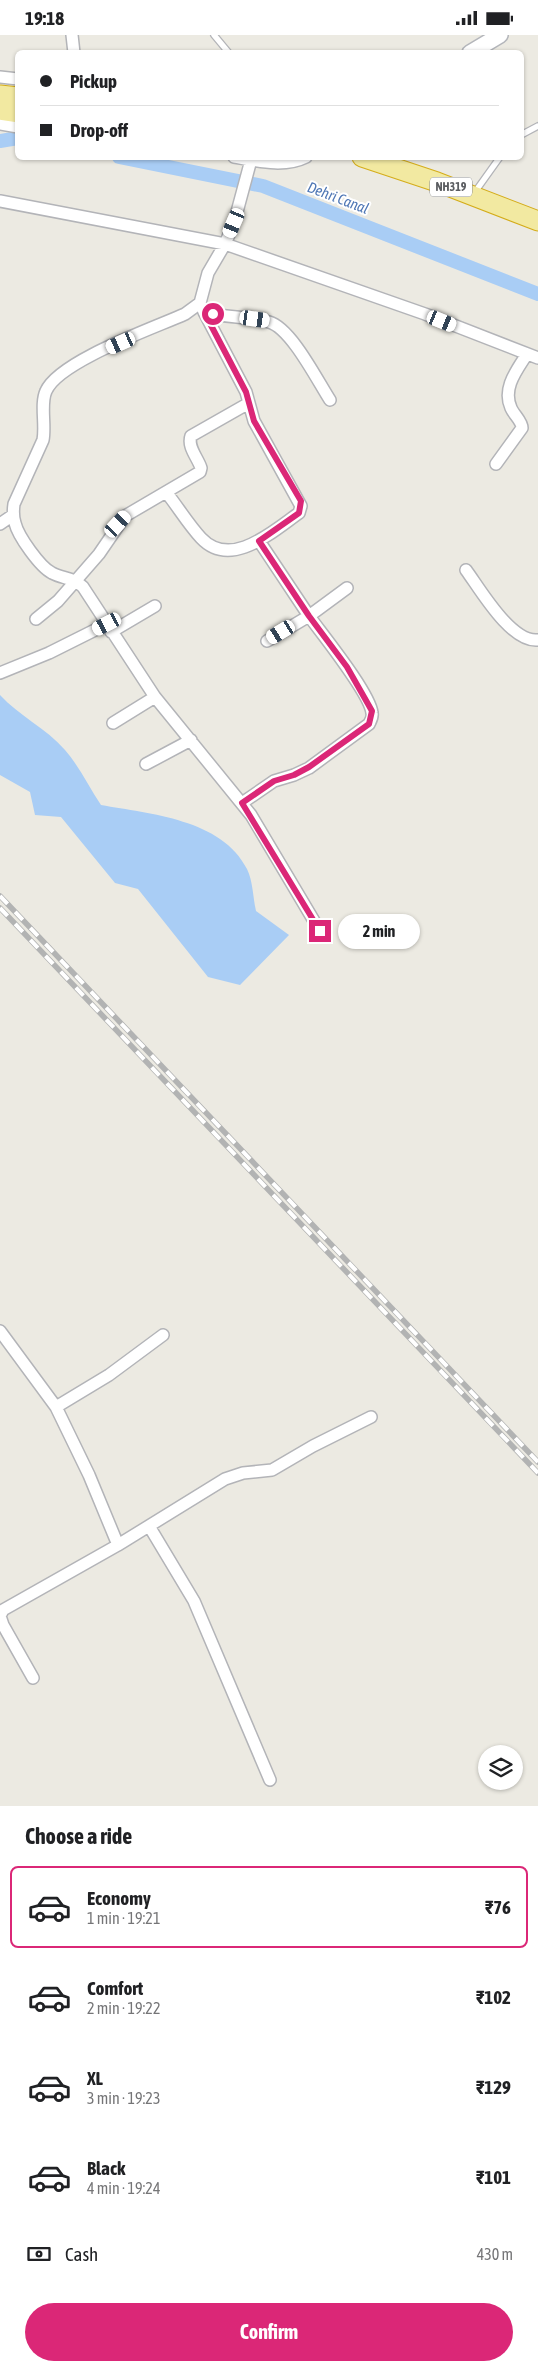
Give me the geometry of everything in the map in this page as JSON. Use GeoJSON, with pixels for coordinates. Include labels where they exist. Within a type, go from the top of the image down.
{"type":"FeatureCollection","features":[{"type":"Feature","properties":{"kind":"highway"},"geometry":{"type":"LineString","coordinates":[[0,95],[15,97]]}},
{"type":"Feature","properties":{"kind":"highway"},"geometry":{"type":"LineString","coordinates":[[0,110],[15,112]]}},
{"type":"Feature","properties":{"kind":"highway","name":"NH319"},"geometry":{"type":"LineString","coordinates":[[373,160],[538,221]]}},
{"type":"Feature","properties":{"kind":"main road"},"geometry":{"type":"LineString","coordinates":[[475,50],[500,35]]}},
{"type":"Feature","properties":{"kind":"street"},"geometry":{"type":"LineString","coordinates":[[72,35],[74,50]]}},
{"type":"Feature","properties":{"kind":"street"},"geometry":{"type":"LineString","coordinates":[[0,77],[15,79]]}},
{"type":"Feature","properties":{"kind":"street"},"geometry":{"type":"LineString","coordinates":[[0,125],[15,127]]}},
{"type":"Feature","properties":{"kind":"street"},"geometry":{"type":"LineString","coordinates":[[240,160],[250,165],[288,163],[297,160]]}},
{"type":"Feature","properties":{"kind":"street"},"geometry":{"type":"LineString","coordinates":[[166,492],[201,539],[211,547],[223,549],[241,548],[259,541],[299,513],[302,506],[254,421],[246,392],[202,308],[208,273],[225,244],[234,223],[250,165]]}},
{"type":"Feature","properties":{"kind":"street"},"geometry":{"type":"LineString","coordinates":[[0,201],[225,244],[425,314],[533,356],[514,375],[508,394],[512,409],[522,428],[496,464]]}},
{"type":"Feature","properties":{"kind":"street"},"geometry":{"type":"LineString","coordinates":[[320,931],[242,803],[155,697],[83,587],[76,580],[50,572],[42,567],[20,536],[13,515],[14,504],[45,431],[45,392],[51,382],[73,364],[185,314],[202,308],[267,321],[282,328],[330,400]]}},
{"type":"Feature","properties":{"kind":"street"},"geometry":{"type":"LineString","coordinates":[[36,619],[58,601],[99,554],[124,516],[200,472],[199,462],[190,446],[191,436],[249,403]]}},
{"type":"Feature","properties":{"kind":"street"},"geometry":{"type":"LineString","coordinates":[[0,524],[13,515]]}},
{"type":"Feature","properties":{"kind":"street"},"geometry":{"type":"LineString","coordinates":[[242,803],[274,781],[294,775],[309,767],[369,724],[372,719],[372,711],[358,685],[259,541]]}},
{"type":"Feature","properties":{"kind":"street"},"geometry":{"type":"LineString","coordinates":[[466,570],[512,629],[526,639],[538,640]]}},
{"type":"Feature","properties":{"kind":"street"},"geometry":{"type":"LineString","coordinates":[[267,641],[309,616],[347,588]]}},
{"type":"Feature","properties":{"kind":"street"},"geometry":{"type":"LineString","coordinates":[[0,673],[109,628],[155,605]]}},
{"type":"Feature","properties":{"kind":"street"},"geometry":{"type":"LineString","coordinates":[[113,723],[155,697]]}},
{"type":"Feature","properties":{"kind":"street"},"geometry":{"type":"LineString","coordinates":[[146,764],[191,740]]}},
{"type":"Feature","properties":{"kind":"street"},"geometry":{"type":"LineString","coordinates":[[0,1331],[56,1407],[89,1475],[118,1545]]}},
{"type":"Feature","properties":{"kind":"street"},"geometry":{"type":"LineString","coordinates":[[56,1407],[109,1375],[163,1335]]}},
{"type":"Feature","properties":{"kind":"street"},"geometry":{"type":"LineString","coordinates":[[34,1678],[3,1625],[0,1616],[3,1610],[118,1545],[225,1479],[243,1473],[272,1470],[313,1446],[371,1417]]}},
{"type":"Feature","properties":{"kind":"street"},"geometry":{"type":"LineString","coordinates":[[149,1526],[194,1601],[270,1780]]}},
{"type":"Feature","properties":{"kind":"lane"},"geometry":{"type":"LineString","coordinates":[[214,35],[226,50]]}},
{"type":"Feature","properties":{"kind":"lane"},"geometry":{"type":"LineString","coordinates":[[524,133],[538,125]]}},
{"type":"Feature","properties":{"kind":"lane"},"geometry":{"type":"LineString","coordinates":[[472,196],[498,160]]}},
{"type":"Feature","properties":{"kind":"water"},"geometry":{"type":"Polygon","coordinates":[[[0,695],[58,742],[70,756],[101,805],[162,816],[183,822],[203,829],[221,839],[236,852],[249,874],[256,911],[289,935],[240,985],[208,977],[138,889],[115,883],[61,817],[35,815],[30,792],[0,775],[0,695]]]}},
{"type":"Feature","properties":{"kind":"waterway","name":"Dehri Canal"},"geometry":{"type":"LineString","coordinates":[[0,141],[15,138]]}},
{"type":"Feature","properties":{"kind":"waterway","name":"Dehri Canal"},"geometry":{"type":"LineString","coordinates":[[134,160],[263,186],[538,294]]}},
{"type":"Feature","properties":{"kind":"railway"},"geometry":{"type":"LineString","coordinates":[[0,896],[538,1462]]}},
{"type":"Feature","properties":{"kind":"railway"},"geometry":{"type":"LineString","coordinates":[[0,908],[538,1473]]}},
{"type":"Feature","properties":{"kind":"route"},"geometry":{"type":"LineString","coordinates":[[213,314],[204,312],[246,392],[254,421],[301,501],[302,506],[299,513],[259,541],[309,616],[347,667],[372,711],[372,719],[369,724],[309,767],[294,775],[274,781],[242,803],[320,931]]}}]}
